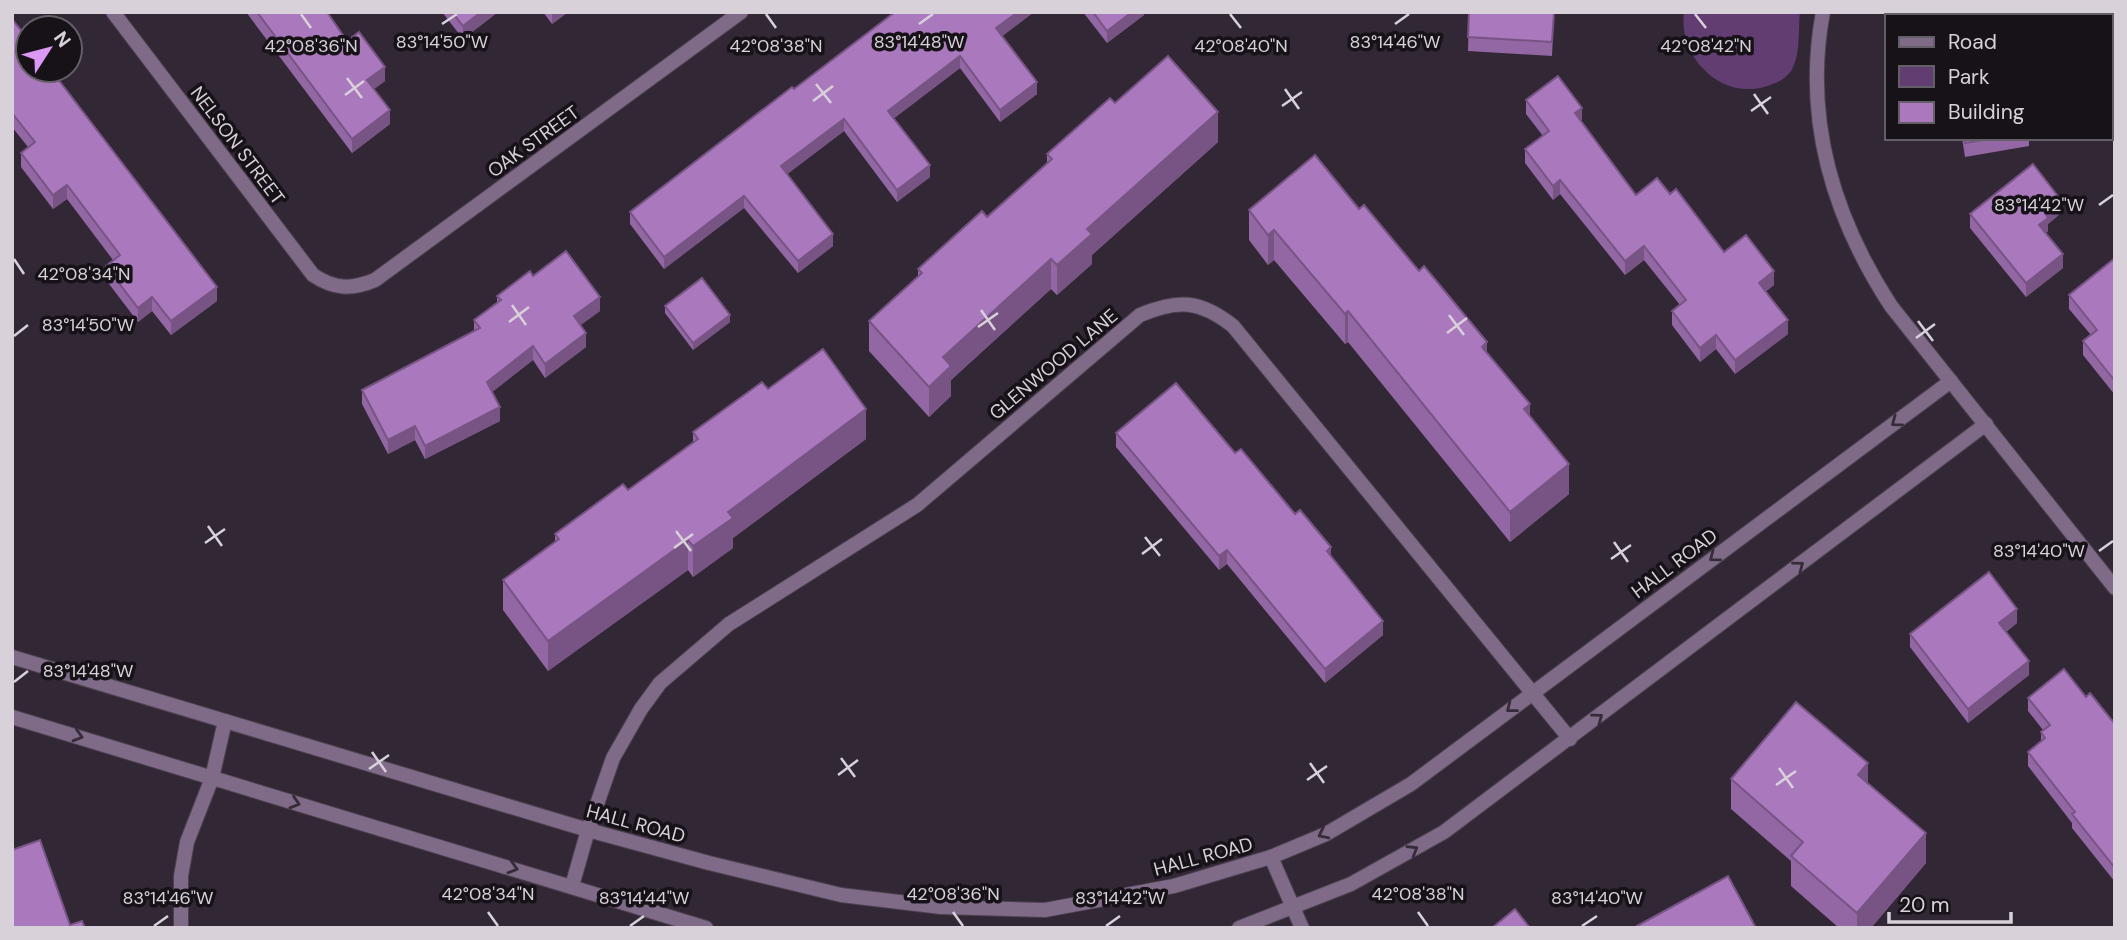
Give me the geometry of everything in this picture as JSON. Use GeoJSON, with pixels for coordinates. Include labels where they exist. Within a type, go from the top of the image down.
{"type":"FeatureCollection","features":[{"type":"Feature","properties":{"kind":"street","name":"NELSON STREET"},"geometry":{"type":"LineString","coordinates":[[113,12],[313,275],[327,284],[343,288]]}},
{"type":"Feature","properties":{"kind":"street","name":"OAK STREET"},"geometry":{"type":"LineString","coordinates":[[343,288],[375,280],[741,12]]}},
{"type":"Feature","properties":{"kind":"street"},"geometry":{"type":"LineString","coordinates":[[1823,12],[1818,37],[1818,108],[1826,165],[1843,219],[1868,270],[1891,306],[2115,588]]}},
{"type":"Feature","properties":{"kind":"street","name":"GLENWOOD LANE"},"geometry":{"type":"LineString","coordinates":[[572,886],[588,830],[614,758],[641,709],[660,683],[729,624],[917,505],[1140,315],[1170,305],[1198,305],[1233,326],[1570,738]]}},
{"type":"Feature","properties":{"kind":"street","name":"HALL ROAD"},"geometry":{"type":"LineString","coordinates":[[12,657],[588,830],[709,863],[841,895],[941,907],[1045,910],[1174,886],[1271,857],[1326,834],[1411,784],[1951,381]]}},
{"type":"Feature","properties":{"kind":"street"},"geometry":{"type":"LineString","coordinates":[[1239,928],[1350,884],[1444,832],[1986,424]]}},
{"type":"Feature","properties":{"kind":"street"},"geometry":{"type":"LineString","coordinates":[[12,717],[706,928]]}},
{"type":"Feature","properties":{"kind":"street"},"geometry":{"type":"LineString","coordinates":[[181,928],[181,876],[187,842],[212,778],[225,721]]}},
{"type":"Feature","properties":{"kind":"street"},"geometry":{"type":"LineString","coordinates":[[1271,857],[1302,928]]}},
{"type":"Feature","properties":{"kind":"green space"},"geometry":{"type":"Polygon","coordinates":[[[1684,12],[1800,12],[1798,50],[1791,71],[1782,79],[1764,87],[1732,87],[1717,80],[1695,58],[1688,44],[1684,12]]]}},
{"type":"Feature","properties":{"kind":"building"},"geometry":{"type":"Polygon","coordinates":[[[257,12],[327,12],[347,41],[359,32],[385,67],[367,80],[390,110],[352,139],[257,12]]]}},
{"type":"Feature","properties":{"kind":"building"},"geometry":{"type":"Polygon","coordinates":[[[452,12],[481,12],[463,26],[452,12]]]}},
{"type":"Feature","properties":{"kind":"building"},"geometry":{"type":"Polygon","coordinates":[[[895,12],[1018,12],[996,28],[1037,82],[1000,110],[960,56],[888,111],[930,165],[897,190],[844,119],[781,166],[833,234],[798,261],[744,196],[664,257],[630,212],[792,87],[794,89],[895,12]]]}},
{"type":"Feature","properties":{"kind":"building"},"geometry":{"type":"Polygon","coordinates":[[[1093,12],[1132,12],[1107,31],[1093,12]]]}},
{"type":"Feature","properties":{"kind":"building"},"geometry":{"type":"Polygon","coordinates":[[[1469,12],[1554,12],[1552,42],[1468,37],[1469,12]]]}},
{"type":"Feature","properties":{"kind":"building"},"geometry":{"type":"Polygon","coordinates":[[[1974,12],[2010,12],[2009,14],[1974,12]]]}},
{"type":"Feature","properties":{"kind":"building"},"geometry":{"type":"Polygon","coordinates":[[[12,19],[14,84],[62,84],[217,287],[171,321],[152,297],[138,308],[106,266],[120,255],[67,185],[53,195],[21,153],[35,142],[12,113],[12,19]]]}},
{"type":"Feature","properties":{"kind":"building"},"geometry":{"type":"Polygon","coordinates":[[[1168,56],[1218,112],[1087,229],[1092,234],[1057,265],[1051,259],[943,357],[951,366],[929,387],[869,321],[922,273],[918,269],[982,211],[987,217],[1052,159],[1047,154],[1110,98],[1115,103],[1168,56]]]}},
{"type":"Feature","properties":{"kind":"building"},"geometry":{"type":"Polygon","coordinates":[[[1558,76],[1582,108],[1575,113],[1636,195],[1657,178],[1670,194],[1676,189],[1724,252],[1746,235],[1774,271],[1759,283],[1788,320],[1735,360],[1716,335],[1700,348],[1672,311],[1686,300],[1644,246],[1625,261],[1560,180],[1553,186],[1525,149],[1549,131],[1526,100],[1558,76]]]}},
{"type":"Feature","properties":{"kind":"building"},"geometry":{"type":"Polygon","coordinates":[[[1315,155],[1359,209],[1364,205],[1419,271],[1424,266],[1487,342],[1482,347],[1530,404],[1524,409],[1569,464],[1510,512],[1348,311],[1345,314],[1274,230],[1268,235],[1249,210],[1315,155]]]}},
{"type":"Feature","properties":{"kind":"building"},"geometry":{"type":"Polygon","coordinates":[[[2033,164],[2061,200],[2045,213],[2048,218],[2039,225],[2063,254],[2026,283],[1970,214],[2033,164]]]}},
{"type":"Feature","properties":{"kind":"building"},"geometry":{"type":"Polygon","coordinates":[[[566,251],[600,297],[574,316],[586,333],[545,364],[533,346],[487,382],[500,407],[425,446],[415,426],[388,440],[362,390],[480,328],[474,320],[501,300],[497,296],[530,271],[533,276],[566,251]]]}},
{"type":"Feature","properties":{"kind":"building"},"geometry":{"type":"Polygon","coordinates":[[[2115,258],[2115,381],[2083,341],[2097,330],[2069,295],[2115,258]]]}},
{"type":"Feature","properties":{"kind":"building"},"geometry":{"type":"Polygon","coordinates":[[[702,278],[730,315],[693,343],[665,306],[702,278]]]}},
{"type":"Feature","properties":{"kind":"building"},"geometry":{"type":"Polygon","coordinates":[[[823,349],[866,409],[728,512],[733,518],[693,546],[688,540],[548,641],[503,580],[559,539],[555,534],[623,484],[628,490],[698,439],[693,432],[762,382],[768,389],[823,349]]]}},
{"type":"Feature","properties":{"kind":"building"},"geometry":{"type":"Polygon","coordinates":[[[1176,383],[1235,453],[1241,449],[1295,514],[1300,510],[1331,547],[1327,551],[1383,621],[1325,669],[1227,550],[1219,556],[1116,433],[1176,383]]]}},
{"type":"Feature","properties":{"kind":"building"},"geometry":{"type":"Polygon","coordinates":[[[1989,572],[2017,609],[1999,623],[2029,661],[1968,709],[1910,634],[1989,572]]]}},
{"type":"Feature","properties":{"kind":"building"},"geometry":{"type":"Polygon","coordinates":[[[2064,669],[2086,697],[2090,693],[2115,724],[2115,868],[2028,752],[2045,738],[2041,732],[2050,725],[2028,698],[2064,669]]]}},
{"type":"Feature","properties":{"kind":"building"},"geometry":{"type":"Polygon","coordinates":[[[1796,702],[1868,763],[1858,775],[1926,833],[1857,913],[1791,856],[1803,842],[1731,779],[1796,702]]]}},
{"type":"Feature","properties":{"kind":"building"},"geometry":{"type":"Polygon","coordinates":[[[40,840],[70,925],[82,921],[85,928],[12,928],[12,850],[40,840]]]}},
{"type":"Feature","properties":{"kind":"building"},"geometry":{"type":"Polygon","coordinates":[[[1728,876],[1756,928],[1638,928],[1637,926],[1728,876]]]}},
{"type":"Feature","properties":{"kind":"building"},"geometry":{"type":"Polygon","coordinates":[[[1515,909],[1530,928],[1492,928],[1515,909]]]}}]}
